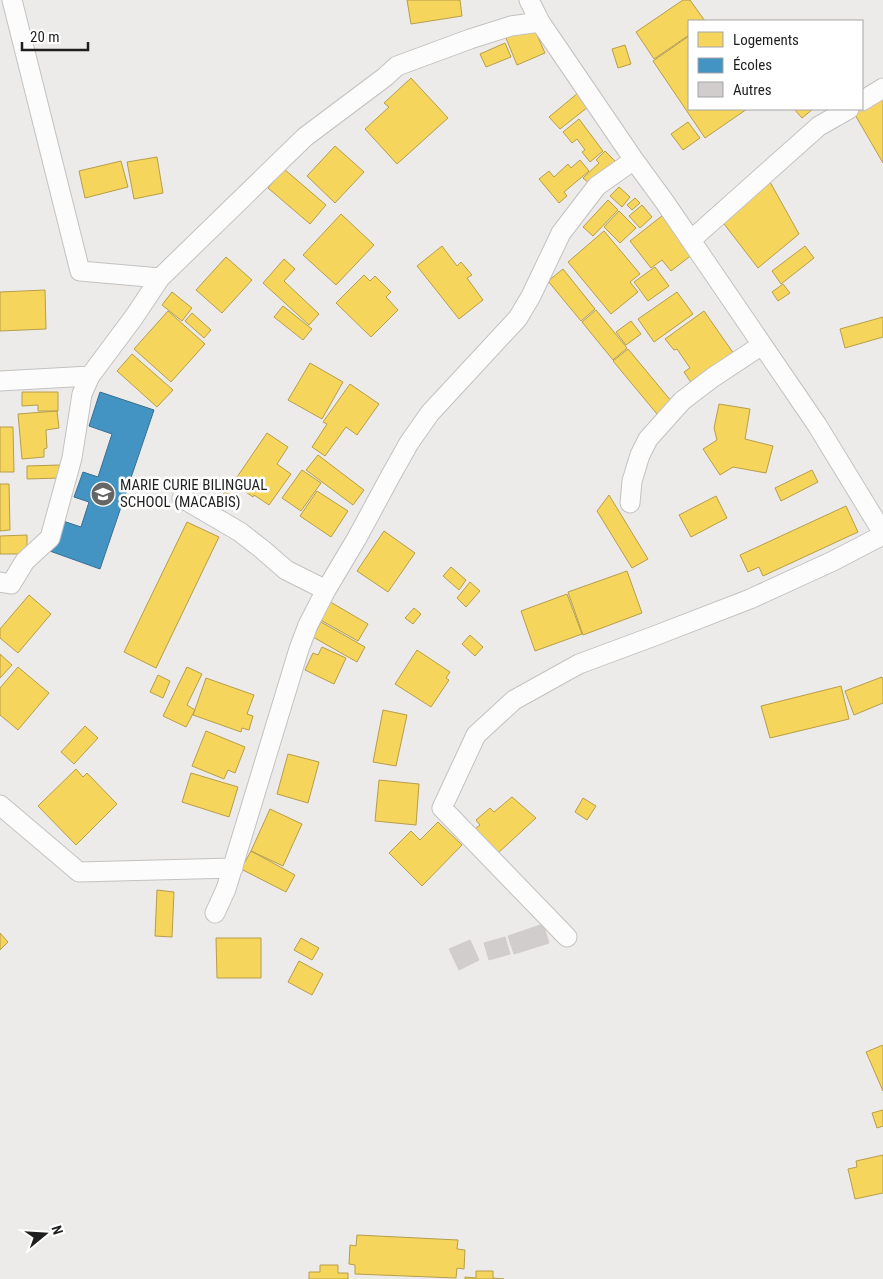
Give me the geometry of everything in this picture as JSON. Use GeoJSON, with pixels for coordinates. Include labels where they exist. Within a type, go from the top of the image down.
{"type":"FeatureCollection","features":[{"type":"Feature","properties":{"kind":"street"},"geometry":{"type":"LineString","coordinates":[[12,0],[80,271],[160,278]]}},
{"type":"Feature","properties":{"kind":"street"},"geometry":{"type":"LineString","coordinates":[[529,0],[540,22],[817,425],[883,534],[833,560],[750,598],[657,636],[579,664],[514,700],[476,735],[442,808],[567,937]]}},
{"type":"Feature","properties":{"kind":"street"},"geometry":{"type":"LineString","coordinates":[[4,587],[25,560],[50,538],[72,458],[82,394],[90,376],[134,317],[160,278],[305,137],[397,66],[511,26],[540,22]]}},
{"type":"Feature","properties":{"kind":"street"},"geometry":{"type":"LineString","coordinates":[[863,100],[883,88]]}},
{"type":"Feature","properties":{"kind":"street"},"geometry":{"type":"LineString","coordinates":[[690,240],[819,126],[847,110]]}},
{"type":"Feature","properties":{"kind":"street"},"geometry":{"type":"LineString","coordinates":[[215,913],[226,888],[299,649],[308,625],[326,590],[405,451],[430,413],[518,318],[531,296],[561,233],[597,186],[634,160]]}},
{"type":"Feature","properties":{"kind":"street"},"geometry":{"type":"LineString","coordinates":[[630,503],[632,482],[640,455],[648,439],[682,401],[712,378],[762,345]]}},
{"type":"Feature","properties":{"kind":"street"},"geometry":{"type":"LineString","coordinates":[[0,381],[90,376]]}},
{"type":"Feature","properties":{"kind":"street"},"geometry":{"type":"LineString","coordinates":[[182,498],[240,532],[286,570],[326,590]]}},
{"type":"Feature","properties":{"kind":"street"},"geometry":{"type":"LineString","coordinates":[[0,806],[79,872],[232,868]]}},
{"type":"Feature","properties":{"kind":"building: Logements"},"geometry":{"type":"Polygon","coordinates":[[[407,0],[460,0],[462,16],[411,24],[407,0]]]}},
{"type":"Feature","properties":{"kind":"building: Logements"},"geometry":{"type":"Polygon","coordinates":[[[683,0],[690,0],[704,20],[688,20],[688,36],[654,59],[636,32],[683,0]]]}},
{"type":"Feature","properties":{"kind":"building: Logements"},"geometry":{"type":"Polygon","coordinates":[[[533,26],[545,53],[517,65],[506,38],[533,26]]]}},
{"type":"Feature","properties":{"kind":"building: Logements"},"geometry":{"type":"Polygon","coordinates":[[[688,37],[688,110],[746,110],[705,138],[653,61],[688,37]]]}},
{"type":"Feature","properties":{"kind":"building: Logements"},"geometry":{"type":"Polygon","coordinates":[[[505,43],[511,57],[486,67],[480,54],[505,43]]]}},
{"type":"Feature","properties":{"kind":"building: Logements"},"geometry":{"type":"Polygon","coordinates":[[[625,45],[631,64],[618,68],[612,49],[625,45]]]}},
{"type":"Feature","properties":{"kind":"building: Logements"},"geometry":{"type":"Polygon","coordinates":[[[411,78],[448,118],[397,164],[365,129],[389,107],[384,103],[411,78]]]}},
{"type":"Feature","properties":{"kind":"building: Logements"},"geometry":{"type":"Polygon","coordinates":[[[578,93],[588,107],[560,129],[549,117],[578,93]]]}},
{"type":"Feature","properties":{"kind":"building: Logements"},"geometry":{"type":"Polygon","coordinates":[[[883,97],[883,163],[854,113],[863,110],[863,108],[883,97]]]}},
{"type":"Feature","properties":{"kind":"building: Logements"},"geometry":{"type":"Polygon","coordinates":[[[795,110],[812,110],[802,118],[795,110]]]}},
{"type":"Feature","properties":{"kind":"building: Logements"},"geometry":{"type":"Polygon","coordinates":[[[579,119],[603,151],[590,162],[582,152],[585,150],[577,139],[572,143],[563,132],[579,119]]]}},
{"type":"Feature","properties":{"kind":"building: Logements"},"geometry":{"type":"Polygon","coordinates":[[[688,122],[700,138],[683,150],[671,134],[688,122]]]}},
{"type":"Feature","properties":{"kind":"building: Logements"},"geometry":{"type":"Polygon","coordinates":[[[335,146],[364,172],[335,203],[307,176],[335,146]]]}},
{"type":"Feature","properties":{"kind":"building: Logements"},"geometry":{"type":"Polygon","coordinates":[[[605,151],[616,162],[590,184],[583,178],[599,163],[596,160],[605,151]]]}},
{"type":"Feature","properties":{"kind":"building: Logements"},"geometry":{"type":"Polygon","coordinates":[[[157,157],[163,193],[134,199],[127,162],[157,157]]]}},
{"type":"Feature","properties":{"kind":"building: Logements"},"geometry":{"type":"Polygon","coordinates":[[[580,160],[589,171],[564,192],[567,196],[559,203],[539,179],[549,171],[554,177],[568,164],[571,168],[580,160]]]}},
{"type":"Feature","properties":{"kind":"building: Logements"},"geometry":{"type":"Polygon","coordinates":[[[121,161],[128,187],[85,198],[79,171],[121,161]]]}},
{"type":"Feature","properties":{"kind":"building: Logements"},"geometry":{"type":"Polygon","coordinates":[[[284,169],[326,205],[310,224],[268,188],[284,169]]]}},
{"type":"Feature","properties":{"kind":"building: Logements"},"geometry":{"type":"Polygon","coordinates":[[[770,182],[799,234],[758,268],[721,220],[770,182]]]}},
{"type":"Feature","properties":{"kind":"building: Logements"},"geometry":{"type":"Polygon","coordinates":[[[619,187],[630,197],[622,207],[610,196],[619,187]]]}},
{"type":"Feature","properties":{"kind":"building: Logements"},"geometry":{"type":"Polygon","coordinates":[[[635,198],[640,203],[632,210],[627,205],[635,198]]]}},
{"type":"Feature","properties":{"kind":"building: Logements"},"geometry":{"type":"Polygon","coordinates":[[[608,200],[618,210],[593,236],[583,227],[608,200]]]}},
{"type":"Feature","properties":{"kind":"building: Logements"},"geometry":{"type":"Polygon","coordinates":[[[642,205],[652,217],[640,228],[629,216],[642,205]]]}},
{"type":"Feature","properties":{"kind":"building: Logements"},"geometry":{"type":"Polygon","coordinates":[[[619,211],[636,228],[620,243],[604,227],[619,211]]]}},
{"type":"Feature","properties":{"kind":"building: Logements"},"geometry":{"type":"Polygon","coordinates":[[[341,214],[374,245],[336,285],[303,255],[341,214]]]}},
{"type":"Feature","properties":{"kind":"building: Logements"},"geometry":{"type":"Polygon","coordinates":[[[663,215],[693,254],[671,271],[662,260],[651,268],[630,241],[663,215]]]}},
{"type":"Feature","properties":{"kind":"building: Logements"},"geometry":{"type":"Polygon","coordinates":[[[604,231],[640,274],[630,282],[638,292],[611,314],[568,262],[604,231]]]}},
{"type":"Feature","properties":{"kind":"building: Logements"},"geometry":{"type":"Polygon","coordinates":[[[442,246],[457,266],[461,262],[472,275],[467,278],[483,300],[459,319],[417,266],[442,246]]]}},
{"type":"Feature","properties":{"kind":"building: Logements"},"geometry":{"type":"Polygon","coordinates":[[[805,246],[814,258],[781,284],[772,271],[805,246]]]}},
{"type":"Feature","properties":{"kind":"building: Logements"},"geometry":{"type":"Polygon","coordinates":[[[226,257],[252,280],[222,313],[196,290],[226,257]]]}},
{"type":"Feature","properties":{"kind":"building: Logements"},"geometry":{"type":"Polygon","coordinates":[[[284,259],[295,269],[284,281],[319,314],[309,325],[263,283],[284,259]]]}},
{"type":"Feature","properties":{"kind":"building: Logements"},"geometry":{"type":"Polygon","coordinates":[[[655,267],[669,286],[648,301],[634,282],[655,267]]]}},
{"type":"Feature","properties":{"kind":"building: Logements"},"geometry":{"type":"Polygon","coordinates":[[[563,269],[595,309],[581,321],[548,281],[563,269]]]}},
{"type":"Feature","properties":{"kind":"building: Logements"},"geometry":{"type":"Polygon","coordinates":[[[364,275],[370,281],[375,276],[391,292],[386,297],[398,310],[371,337],[336,303],[364,275]]]}},
{"type":"Feature","properties":{"kind":"building: Logements"},"geometry":{"type":"Polygon","coordinates":[[[783,284],[790,293],[778,301],[772,292],[783,284]]]}},
{"type":"Feature","properties":{"kind":"building: Logements"},"geometry":{"type":"Polygon","coordinates":[[[45,290],[46,329],[0,331],[0,292],[45,290]]]}},
{"type":"Feature","properties":{"kind":"building: Logements"},"geometry":{"type":"Polygon","coordinates":[[[172,292],[192,308],[182,321],[162,305],[172,292]]]}},
{"type":"Feature","properties":{"kind":"building: Logements"},"geometry":{"type":"Polygon","coordinates":[[[677,292],[693,314],[654,342],[638,319],[677,292]]]}},
{"type":"Feature","properties":{"kind":"building: Logements"},"geometry":{"type":"Polygon","coordinates":[[[283,306],[312,329],[303,340],[274,317],[283,306]]]}},
{"type":"Feature","properties":{"kind":"building: Logements"},"geometry":{"type":"Polygon","coordinates":[[[596,310],[627,348],[613,360],[582,322],[596,310]]]}},
{"type":"Feature","properties":{"kind":"building: Logements"},"geometry":{"type":"Polygon","coordinates":[[[168,311],[205,344],[171,382],[134,349],[168,311]]]}},
{"type":"Feature","properties":{"kind":"building: Logements"},"geometry":{"type":"Polygon","coordinates":[[[704,311],[734,354],[692,384],[684,372],[690,368],[677,349],[674,350],[665,339],[704,311]]]}},
{"type":"Feature","properties":{"kind":"building: Logements"},"geometry":{"type":"Polygon","coordinates":[[[192,313],[211,330],[204,338],[185,321],[192,313]]]}},
{"type":"Feature","properties":{"kind":"building: Logements"},"geometry":{"type":"Polygon","coordinates":[[[883,317],[883,337],[845,348],[840,329],[883,317]]]}},
{"type":"Feature","properties":{"kind":"building: Logements"},"geometry":{"type":"Polygon","coordinates":[[[631,321],[641,334],[626,345],[616,332],[631,321]]]}},
{"type":"Feature","properties":{"kind":"building: Logements"},"geometry":{"type":"Polygon","coordinates":[[[628,349],[672,402],[657,414],[613,361],[628,349]]]}},
{"type":"Feature","properties":{"kind":"building: Logements"},"geometry":{"type":"Polygon","coordinates":[[[132,354],[173,390],[157,407],[117,371],[132,354]]]}},
{"type":"Feature","properties":{"kind":"building: Logements"},"geometry":{"type":"Polygon","coordinates":[[[310,363],[343,382],[322,419],[288,400],[310,363]]]}},
{"type":"Feature","properties":{"kind":"building: Logements"},"geometry":{"type":"Polygon","coordinates":[[[350,384],[379,404],[357,435],[346,427],[325,456],[312,447],[327,424],[323,422],[350,384]]]}},
{"type":"Feature","properties":{"kind":"building: Logements"},"geometry":{"type":"Polygon","coordinates":[[[22,392],[58,392],[58,411],[38,411],[38,405],[22,406],[22,392]]]}},
{"type":"Feature","properties":{"kind":"building: Logements"},"geometry":{"type":"Polygon","coordinates":[[[719,404],[750,409],[745,439],[773,446],[766,473],[733,467],[720,475],[703,449],[717,440],[714,428],[719,404]]]}},
{"type":"Feature","properties":{"kind":"building: Logements"},"geometry":{"type":"Polygon","coordinates":[[[57,411],[59,428],[46,430],[47,448],[44,449],[44,457],[22,459],[18,414],[57,411]]]}},
{"type":"Feature","properties":{"kind":"building: Logements"},"geometry":{"type":"Polygon","coordinates":[[[0,427],[13,427],[14,472],[0,472],[0,427]]]}},
{"type":"Feature","properties":{"kind":"building: Logements"},"geometry":{"type":"Polygon","coordinates":[[[267,433],[288,447],[277,464],[291,474],[269,505],[254,495],[253,497],[233,483],[267,433]]]}},
{"type":"Feature","properties":{"kind":"building: Logements"},"geometry":{"type":"Polygon","coordinates":[[[318,455],[364,490],[353,505],[306,470],[318,455]]]}},
{"type":"Feature","properties":{"kind":"building: Logements"},"geometry":{"type":"Polygon","coordinates":[[[60,465],[60,478],[27,479],[27,466],[60,465]]]}},
{"type":"Feature","properties":{"kind":"building: Logements"},"geometry":{"type":"Polygon","coordinates":[[[302,470],[321,483],[301,511],[282,498],[302,470]]]}},
{"type":"Feature","properties":{"kind":"building: Logements"},"geometry":{"type":"Polygon","coordinates":[[[812,470],[818,482],[781,501],[775,488],[812,470]]]}},
{"type":"Feature","properties":{"kind":"building: Logements"},"geometry":{"type":"Polygon","coordinates":[[[0,484],[9,484],[10,530],[0,531],[0,484]]]}},
{"type":"Feature","properties":{"kind":"building: Logements"},"geometry":{"type":"Polygon","coordinates":[[[317,491],[348,511],[331,537],[300,516],[317,491]]]}},
{"type":"Feature","properties":{"kind":"building: Logements"},"geometry":{"type":"Polygon","coordinates":[[[225,492],[236,499],[231,509],[219,502],[225,492]]]}},
{"type":"Feature","properties":{"kind":"building: Logements"},"geometry":{"type":"Polygon","coordinates":[[[609,495],[648,559],[632,568],[597,511],[609,495]]]}},
{"type":"Feature","properties":{"kind":"building: Logements"},"geometry":{"type":"Polygon","coordinates":[[[716,496],[727,518],[691,537],[679,515],[716,496]]]}},
{"type":"Feature","properties":{"kind":"building: Logements"},"geometry":{"type":"Polygon","coordinates":[[[846,506],[858,532],[763,576],[759,567],[748,572],[740,555],[846,506]]]}},
{"type":"Feature","properties":{"kind":"building: Logements"},"geometry":{"type":"Polygon","coordinates":[[[187,522],[219,537],[156,668],[124,652],[187,522]]]}},
{"type":"Feature","properties":{"kind":"building: Logements"},"geometry":{"type":"Polygon","coordinates":[[[384,531],[415,553],[388,592],[357,571],[384,531]]]}},
{"type":"Feature","properties":{"kind":"building: Logements"},"geometry":{"type":"Polygon","coordinates":[[[27,535],[27,554],[0,554],[0,536],[27,535]]]}},
{"type":"Feature","properties":{"kind":"building: Logements"},"geometry":{"type":"Polygon","coordinates":[[[451,567],[466,580],[459,590],[443,576],[451,567]]]}},
{"type":"Feature","properties":{"kind":"building: Logements"},"geometry":{"type":"Polygon","coordinates":[[[627,571],[642,613],[583,635],[568,592],[627,571]]]}},
{"type":"Feature","properties":{"kind":"building: Logements"},"geometry":{"type":"Polygon","coordinates":[[[470,582],[480,591],[466,607],[457,598],[470,582]]]}},
{"type":"Feature","properties":{"kind":"building: Logements"},"geometry":{"type":"Polygon","coordinates":[[[567,594],[582,634],[535,651],[521,611],[567,594]]]}},
{"type":"Feature","properties":{"kind":"building: Logements"},"geometry":{"type":"Polygon","coordinates":[[[29,595],[51,614],[18,653],[0,638],[0,629],[29,595]]]}},
{"type":"Feature","properties":{"kind":"building: Logements"},"geometry":{"type":"Polygon","coordinates":[[[327,600],[368,624],[358,641],[317,618],[327,600]]]}},
{"type":"Feature","properties":{"kind":"building: Logements"},"geometry":{"type":"Polygon","coordinates":[[[414,608],[421,614],[413,624],[405,618],[414,608]]]}},
{"type":"Feature","properties":{"kind":"building: Logements"},"geometry":{"type":"Polygon","coordinates":[[[321,622],[365,647],[357,662],[313,637],[321,622]]]}},
{"type":"Feature","properties":{"kind":"building: Logements"},"geometry":{"type":"Polygon","coordinates":[[[470,635],[483,647],[475,656],[462,644],[470,635]]]}},
{"type":"Feature","properties":{"kind":"building: Logements"},"geometry":{"type":"Polygon","coordinates":[[[322,647],[346,658],[334,684],[305,670],[313,653],[318,655],[322,647]]]}},
{"type":"Feature","properties":{"kind":"building: Logements"},"geometry":{"type":"Polygon","coordinates":[[[417,650],[450,672],[446,678],[449,680],[431,707],[395,684],[417,650]]]}},
{"type":"Feature","properties":{"kind":"building: Logements"},"geometry":{"type":"Polygon","coordinates":[[[0,654],[12,665],[0,678],[0,654]]]}},
{"type":"Feature","properties":{"kind":"building: Logements"},"geometry":{"type":"Polygon","coordinates":[[[18,667],[49,693],[18,730],[0,715],[0,688],[18,667]]]}},
{"type":"Feature","properties":{"kind":"building: Logements"},"geometry":{"type":"Polygon","coordinates":[[[187,667],[202,674],[187,705],[195,710],[186,727],[163,716],[187,667]]]}},
{"type":"Feature","properties":{"kind":"building: Logements"},"geometry":{"type":"Polygon","coordinates":[[[158,675],[170,681],[163,698],[150,692],[158,675]]]}},
{"type":"Feature","properties":{"kind":"building: Logements"},"geometry":{"type":"Polygon","coordinates":[[[882,677],[883,703],[854,715],[845,691],[882,677]]]}},
{"type":"Feature","properties":{"kind":"building: Logements"},"geometry":{"type":"Polygon","coordinates":[[[206,678],[254,695],[247,714],[253,716],[249,730],[242,728],[241,732],[193,715],[206,678]]]}},
{"type":"Feature","properties":{"kind":"building: Logements"},"geometry":{"type":"Polygon","coordinates":[[[841,686],[849,719],[770,738],[761,706],[841,686]]]}},
{"type":"Feature","properties":{"kind":"building: Logements"},"geometry":{"type":"Polygon","coordinates":[[[383,710],[407,715],[396,766],[373,762],[383,710]]]}},
{"type":"Feature","properties":{"kind":"building: Logements"},"geometry":{"type":"Polygon","coordinates":[[[85,726],[98,738],[74,764],[61,752],[85,726]]]}},
{"type":"Feature","properties":{"kind":"building: Logements"},"geometry":{"type":"Polygon","coordinates":[[[206,731],[245,747],[235,773],[228,770],[224,779],[192,766],[206,731]]]}},
{"type":"Feature","properties":{"kind":"building: Logements"},"geometry":{"type":"Polygon","coordinates":[[[288,754],[319,762],[308,803],[277,794],[288,754]]]}},
{"type":"Feature","properties":{"kind":"building: Logements"},"geometry":{"type":"Polygon","coordinates":[[[76,769],[83,777],[87,773],[117,804],[76,845],[38,806],[76,769]]]}},
{"type":"Feature","properties":{"kind":"building: Logements"},"geometry":{"type":"Polygon","coordinates":[[[191,773],[238,787],[229,817],[182,802],[191,773]]]}},
{"type":"Feature","properties":{"kind":"building: Logements"},"geometry":{"type":"Polygon","coordinates":[[[379,780],[419,784],[416,825],[375,821],[379,780]]]}},
{"type":"Feature","properties":{"kind":"building: Logements"},"geometry":{"type":"Polygon","coordinates":[[[512,797],[536,818],[497,854],[475,829],[480,825],[476,820],[490,808],[494,812],[512,797]]]}},
{"type":"Feature","properties":{"kind":"building: Logements"},"geometry":{"type":"Polygon","coordinates":[[[583,798],[596,806],[587,820],[575,812],[583,798]]]}},
{"type":"Feature","properties":{"kind":"building: Logements"},"geometry":{"type":"Polygon","coordinates":[[[270,809],[302,824],[283,866],[251,851],[270,809]]]}},
{"type":"Feature","properties":{"kind":"building: Logements"},"geometry":{"type":"Polygon","coordinates":[[[438,822],[462,845],[422,886],[389,853],[411,831],[420,840],[438,822]]]}},
{"type":"Feature","properties":{"kind":"building: Logements"},"geometry":{"type":"Polygon","coordinates":[[[251,851],[295,875],[286,892],[241,869],[251,851]]]}},
{"type":"Feature","properties":{"kind":"building: Logements"},"geometry":{"type":"Polygon","coordinates":[[[157,890],[174,892],[172,937],[155,936],[157,890]]]}},
{"type":"Feature","properties":{"kind":"building: Logements"},"geometry":{"type":"Polygon","coordinates":[[[0,933],[8,942],[0,950],[0,933]]]}},
{"type":"Feature","properties":{"kind":"building: Logements"},"geometry":{"type":"Polygon","coordinates":[[[216,938],[261,938],[261,978],[217,978],[216,938]]]}},
{"type":"Feature","properties":{"kind":"building: Logements"},"geometry":{"type":"Polygon","coordinates":[[[301,938],[319,948],[312,960],[294,950],[301,938]]]}},
{"type":"Feature","properties":{"kind":"building: Logements"},"geometry":{"type":"Polygon","coordinates":[[[299,961],[323,974],[312,995],[288,982],[299,961]]]}},
{"type":"Feature","properties":{"kind":"building: Logements"},"geometry":{"type":"Polygon","coordinates":[[[883,1045],[883,1091],[866,1052],[883,1045]]]}},
{"type":"Feature","properties":{"kind":"building: Logements"},"geometry":{"type":"Polygon","coordinates":[[[883,1110],[883,1126],[877,1128],[872,1113],[883,1110]]]}},
{"type":"Feature","properties":{"kind":"building: Logements"},"geometry":{"type":"Polygon","coordinates":[[[883,1155],[883,1193],[855,1199],[848,1169],[857,1167],[856,1161],[883,1155]]]}},
{"type":"Feature","properties":{"kind":"building: Logements"},"geometry":{"type":"Polygon","coordinates":[[[357,1235],[458,1240],[457,1249],[465,1250],[464,1269],[457,1268],[456,1278],[355,1274],[355,1265],[349,1264],[350,1245],[356,1246],[357,1235]]]}},
{"type":"Feature","properties":{"kind":"building: Logements"},"geometry":{"type":"Polygon","coordinates":[[[320,1265],[338,1265],[338,1273],[348,1273],[348,1279],[309,1279],[309,1272],[320,1272],[320,1265]]]}},
{"type":"Feature","properties":{"kind":"building: Logements"},"geometry":{"type":"Polygon","coordinates":[[[476,1271],[493,1271],[493,1278],[504,1279],[465,1279],[465,1277],[476,1278],[476,1271]]]}},
{"type":"Feature","properties":{"kind":"building: Écoles"},"geometry":{"type":"Polygon","coordinates":[[[100,392],[154,410],[100,569],[47,550],[57,519],[81,527],[89,502],[74,497],[83,472],[98,477],[112,434],[89,426],[100,392]]]}},
{"type":"Feature","properties":{"kind":"building: Autres"},"geometry":{"type":"Polygon","coordinates":[[[543,924],[549,943],[514,954],[508,936],[543,924]]]}},
{"type":"Feature","properties":{"kind":"building: Autres"},"geometry":{"type":"Polygon","coordinates":[[[505,937],[510,954],[489,960],[484,943],[505,937]]]}},
{"type":"Feature","properties":{"kind":"building: Autres"},"geometry":{"type":"Polygon","coordinates":[[[470,940],[479,960],[459,970],[449,949],[470,940]]]}},
{"type":"Feature","properties":{"kind":"place","name":"MARIE CURIE BILINGUAL SCHOOL (MACABIS)"},"geometry":{"type":"Point","coordinates":[103,494]}}]}
